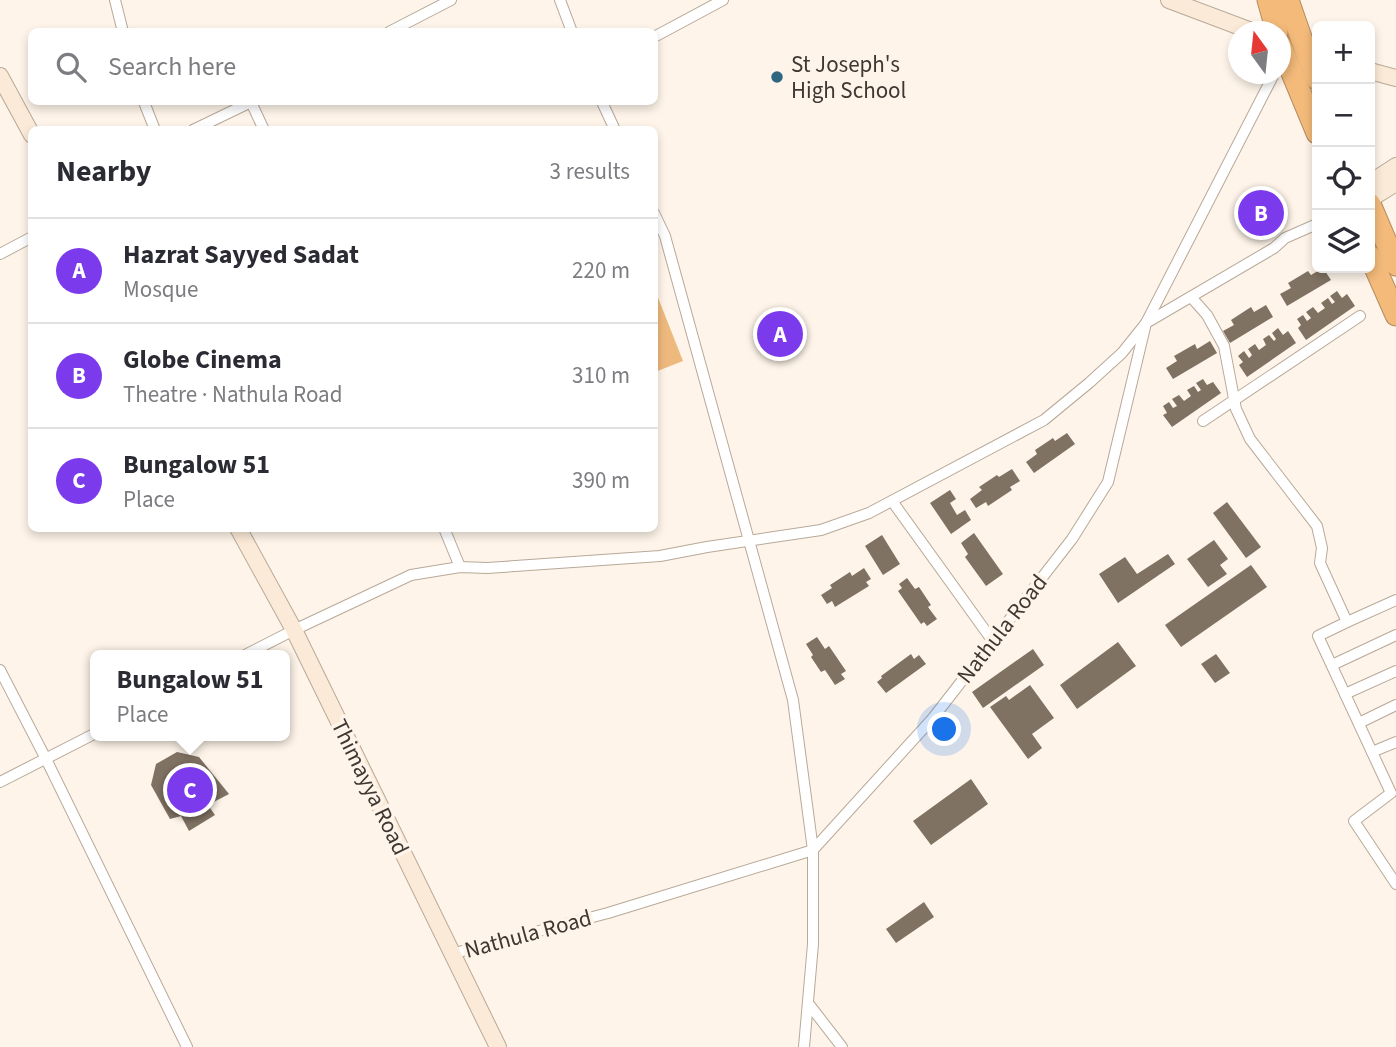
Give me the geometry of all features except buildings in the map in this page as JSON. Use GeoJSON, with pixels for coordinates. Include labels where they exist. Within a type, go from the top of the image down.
{"type":"FeatureCollection","features":[{"type":"Feature","properties":{"kind":"highway"},"geometry":{"type":"LineString","coordinates":[[1268,0],[1274,21]]}},
{"type":"Feature","properties":{"kind":"highway"},"geometry":{"type":"LineString","coordinates":[[1288,0],[1311,54]]}},
{"type":"Feature","properties":{"kind":"highway"},"geometry":{"type":"LineString","coordinates":[[1291,73],[1312,121]]}},
{"type":"Feature","properties":{"kind":"highway"},"geometry":{"type":"LineString","coordinates":[[1373,210],[1396,265]]}},
{"type":"Feature","properties":{"kind":"highway"},"geometry":{"type":"LineString","coordinates":[[1375,267],[1396,315]]}},
{"type":"Feature","properties":{"kind":"street"},"geometry":{"type":"LineString","coordinates":[[115,0],[122,28]]}},
{"type":"Feature","properties":{"kind":"street"},"geometry":{"type":"LineString","coordinates":[[398,28],[451,0]]}},
{"type":"Feature","properties":{"kind":"street"},"geometry":{"type":"LineString","coordinates":[[560,0],[570,28]]}},
{"type":"Feature","properties":{"kind":"street"},"geometry":{"type":"LineString","coordinates":[[658,35],[723,0]]}},
{"type":"Feature","properties":{"kind":"street"},"geometry":{"type":"LineString","coordinates":[[1170,0],[1228,22]]}},
{"type":"Feature","properties":{"kind":"street"},"geometry":{"type":"LineString","coordinates":[[1291,51],[1311,54]]}},
{"type":"Feature","properties":{"kind":"street"},"geometry":{"type":"LineString","coordinates":[[1375,72],[1396,78]]}},
{"type":"Feature","properties":{"kind":"street"},"geometry":{"type":"LineString","coordinates":[[0,76],[28,128]]}},
{"type":"Feature","properties":{"kind":"street","name":"Nathula Road"},"geometry":{"type":"LineString","coordinates":[[451,954],[608,913],[813,850],[933,718],[1072,539],[1108,482],[1146,323],[1269,84]]}},
{"type":"Feature","properties":{"kind":"street"},"geometry":{"type":"LineString","coordinates":[[146,105],[154,126]]}},
{"type":"Feature","properties":{"kind":"street"},"geometry":{"type":"LineString","coordinates":[[201,126],[245,105]]}},
{"type":"Feature","properties":{"kind":"street"},"geometry":{"type":"LineString","coordinates":[[252,105],[262,126]]}},
{"type":"Feature","properties":{"kind":"street"},"geometry":{"type":"LineString","coordinates":[[603,105],[613,126]]}},
{"type":"Feature","properties":{"kind":"street"},"geometry":{"type":"LineString","coordinates":[[1375,180],[1396,166]]}},
{"type":"Feature","properties":{"kind":"street"},"geometry":{"type":"LineString","coordinates":[[1375,196],[1396,183]]}},
{"type":"Feature","properties":{"kind":"street"},"geometry":{"type":"LineString","coordinates":[[658,222],[665,236],[793,700],[813,850],[813,944],[804,1047]]}},
{"type":"Feature","properties":{"kind":"street"},"geometry":{"type":"LineString","coordinates":[[254,650],[411,575],[460,567],[487,568],[660,556],[821,530],[869,513],[1044,420],[1122,353],[1146,323],[1274,248],[1285,238],[1312,226]]}},
{"type":"Feature","properties":{"kind":"street"},"geometry":{"type":"LineString","coordinates":[[0,254],[28,239]]}},
{"type":"Feature","properties":{"kind":"street"},"geometry":{"type":"LineString","coordinates":[[1191,297],[1207,315],[1224,346],[1236,409],[1250,439],[1317,526],[1322,548],[1320,563],[1347,622]]}},
{"type":"Feature","properties":{"kind":"street"},"geometry":{"type":"LineString","coordinates":[[1203,421],[1360,316]]}},
{"type":"Feature","properties":{"kind":"street"},"geometry":{"type":"LineString","coordinates":[[892,501],[992,640]]}},
{"type":"Feature","properties":{"kind":"street","name":"Thimayya Road"},"geometry":{"type":"LineString","coordinates":[[239,532],[294,629],[498,1047]]}},
{"type":"Feature","properties":{"kind":"street"},"geometry":{"type":"LineString","coordinates":[[446,532],[460,567]]}},
{"type":"Feature","properties":{"kind":"street"},"geometry":{"type":"LineString","coordinates":[[1396,600],[1318,636],[1391,793],[1354,821],[1391,867],[1396,884]]}},
{"type":"Feature","properties":{"kind":"street"},"geometry":{"type":"LineString","coordinates":[[1332,665],[1396,635]]}},
{"type":"Feature","properties":{"kind":"street"},"geometry":{"type":"LineString","coordinates":[[0,670],[187,1047]]}},
{"type":"Feature","properties":{"kind":"street"},"geometry":{"type":"LineString","coordinates":[[1345,694],[1396,671]]}},
{"type":"Feature","properties":{"kind":"street"},"geometry":{"type":"LineString","coordinates":[[1359,723],[1396,705]]}},
{"type":"Feature","properties":{"kind":"street"},"geometry":{"type":"LineString","coordinates":[[0,782],[90,736]]}},
{"type":"Feature","properties":{"kind":"street"},"geometry":{"type":"LineString","coordinates":[[1372,752],[1396,742]]}},
{"type":"Feature","properties":{"kind":"street"},"geometry":{"type":"LineString","coordinates":[[808,1003],[842,1047]]}},
{"type":"Feature","properties":{"kind":"shaded area"},"geometry":{"type":"Polygon","coordinates":[[[658,298],[683,361],[658,370],[658,298]]]}},
{"type":"Feature","properties":{"kind":"place","name":"St Joseph's High School"},"geometry":{"type":"Point","coordinates":[777,77]}},
{"type":"Feature","properties":{"kind":"place","name":"Globe Cinema"},"geometry":{"type":"Point","coordinates":[1261,213]}},
{"type":"Feature","properties":{"kind":"place","name":"Hazrat Sayyed Sadat"},"geometry":{"type":"Point","coordinates":[780,334]}},
{"type":"Feature","properties":{"kind":"place","name":"Bungalow 51"},"geometry":{"type":"Point","coordinates":[190,790]}}]}
